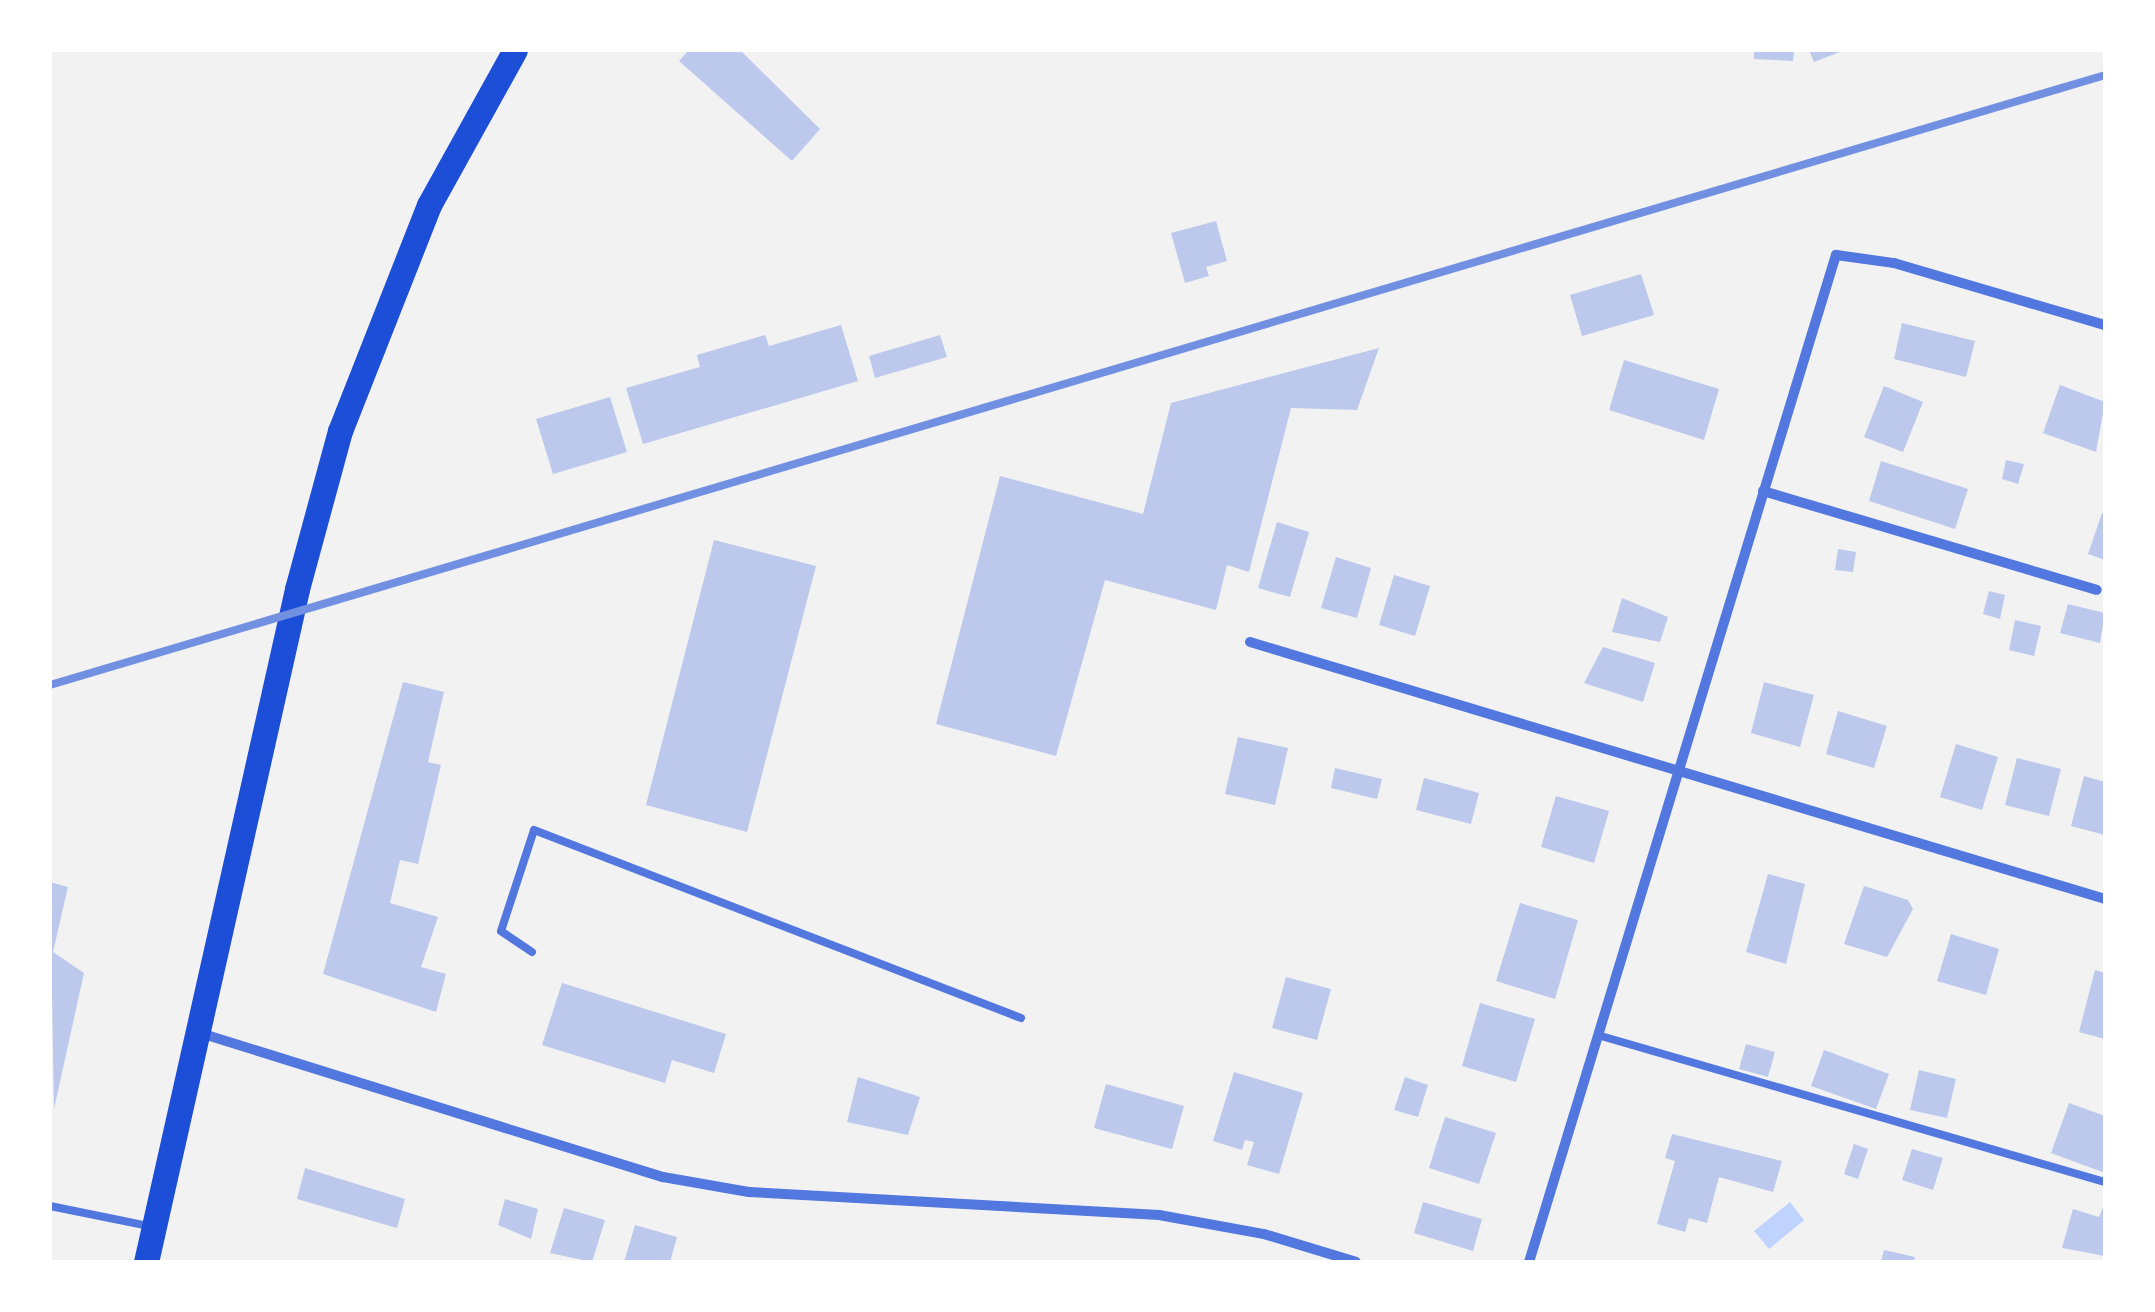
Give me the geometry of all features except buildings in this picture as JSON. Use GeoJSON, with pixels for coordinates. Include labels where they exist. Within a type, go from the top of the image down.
{"type":"FeatureCollection","features":[{"type":"Feature","properties":{"kind":"highway"},"geometry":{"type":"LineString","coordinates":[[146,1262],[297,590],[346,416],[429,206],[515,50]]}},
{"type":"Feature","properties":{"kind":"street"},"geometry":{"type":"LineString","coordinates":[[1529,1262],[1836,255],[1894,264],[2105,325]]}},
{"type":"Feature","properties":{"kind":"street"},"geometry":{"type":"LineString","coordinates":[[1763,490],[2097,590]]}},
{"type":"Feature","properties":{"kind":"street"},"geometry":{"type":"LineString","coordinates":[[1250,642],[2105,899]]}},
{"type":"Feature","properties":{"kind":"street"},"geometry":{"type":"LineString","coordinates":[[196,1032],[663,1177],[749,1192],[1159,1214],[1264,1234],[1356,1262]]}},
{"type":"Feature","properties":{"kind":"lane"},"geometry":{"type":"LineString","coordinates":[[532,952],[501,931],[534,830],[1020,1018]]}},
{"type":"Feature","properties":{"kind":"lane"},"geometry":{"type":"LineString","coordinates":[[1601,1036],[2105,1182]]}},
{"type":"Feature","properties":{"kind":"lane"},"geometry":{"type":"LineString","coordinates":[[50,1206],[153,1227]]}},
{"type":"Feature","properties":{"kind":"water"},"geometry":{"type":"Polygon","coordinates":[[[1790,1202],[1804,1220],[1769,1249],[1754,1231],[1790,1202]]]}},
{"type":"Feature","properties":{"kind":"railway"},"geometry":{"type":"LineString","coordinates":[[50,685],[2105,75]]}}]}
